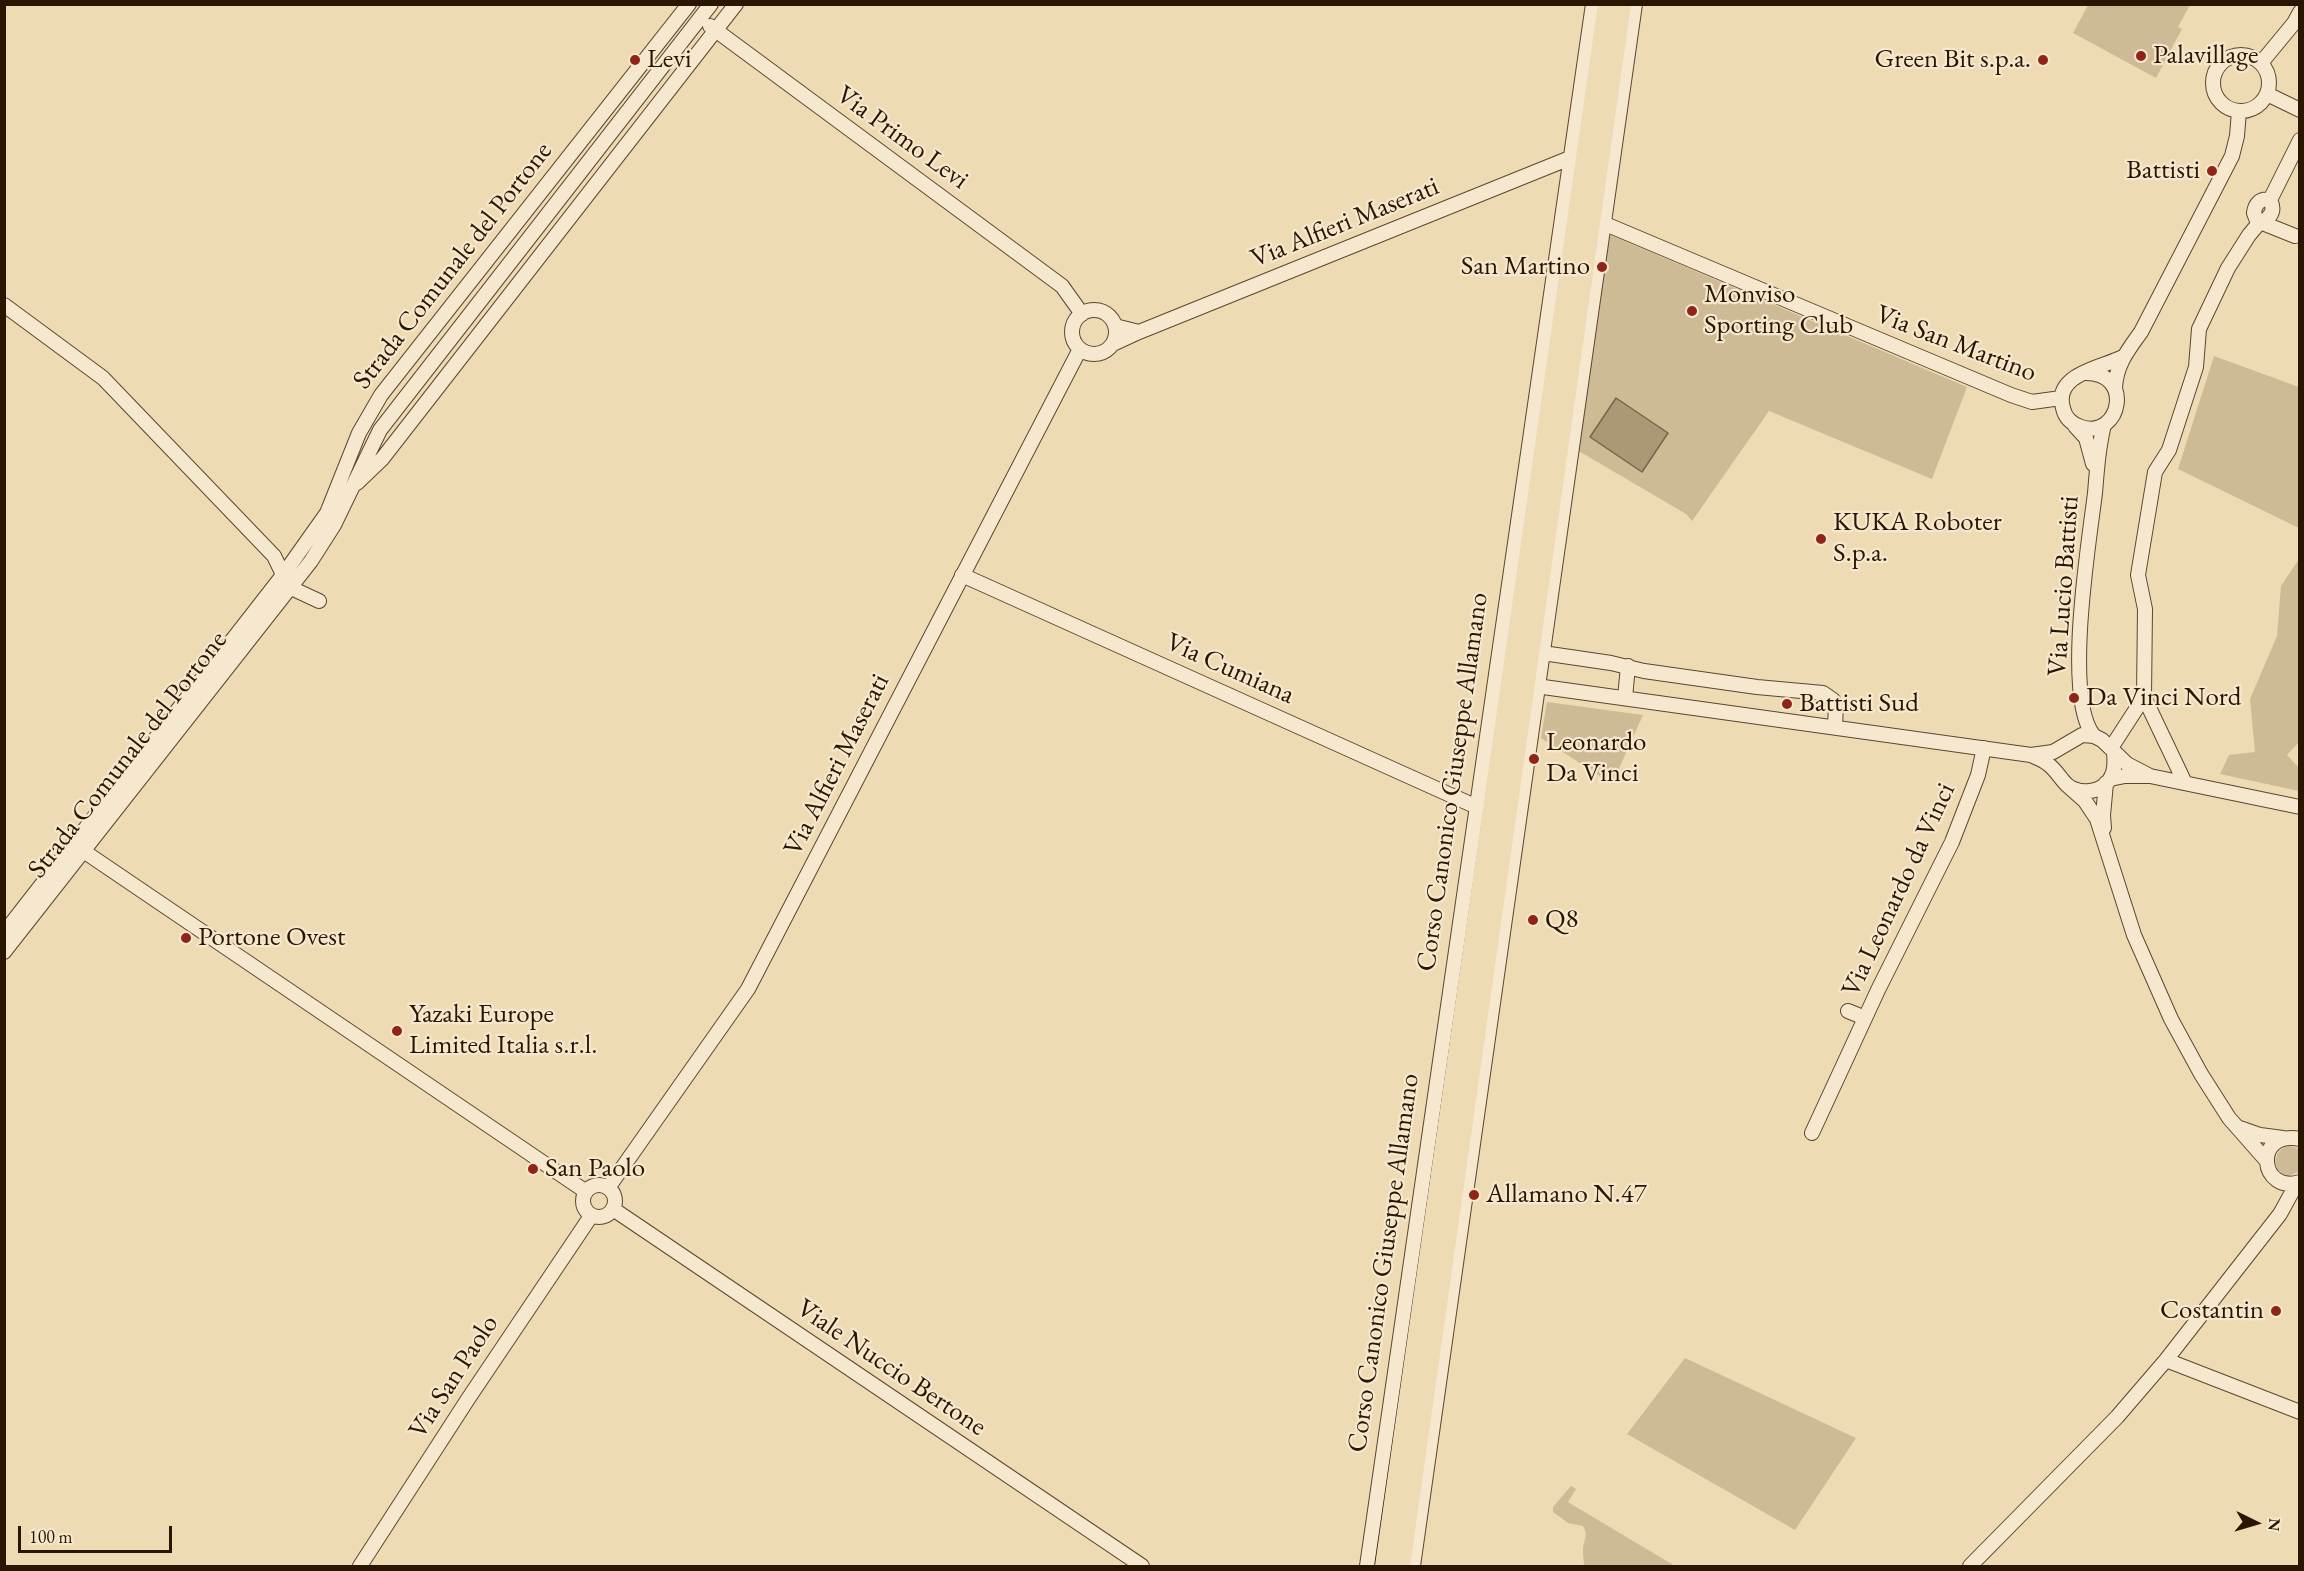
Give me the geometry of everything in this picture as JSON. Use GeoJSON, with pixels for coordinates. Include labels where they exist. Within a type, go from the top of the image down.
{"type":"FeatureCollection","features":[{"type":"Feature","properties":{"kind":"main road","name":"Corso Canonico Giuseppe Allamano"},"geometry":{"type":"LineString","coordinates":[[1401,1566],[1607,4]]}},
{"type":"Feature","properties":{"kind":"main road","name":"Corso Canonico Giuseppe Allamano"},"geometry":{"type":"LineString","coordinates":[[1384,1566],[1517,683],[1537,652],[1622,4]]}},
{"type":"Feature","properties":{"kind":"street","name":"Strada Comunale del Portone"},"geometry":{"type":"LineString","coordinates":[[4,952],[78,848],[286,581],[326,540],[380,430],[711,4]]}},
{"type":"Feature","properties":{"kind":"street","name":"Strada Comunale del Portone"},"geometry":{"type":"LineString","coordinates":[[349,491],[382,459],[736,4]]}},
{"type":"Feature","properties":{"kind":"street","name":"Corso Canonico Giuseppe Allamano"},"geometry":{"type":"LineString","coordinates":[[1413,1566],[1517,683],[1570,158],[1593,4]]}},
{"type":"Feature","properties":{"kind":"street","name":"Corso Canonico Giuseppe Allamano"},"geometry":{"type":"LineString","coordinates":[[1537,652],[1635,4]]}},
{"type":"Feature","properties":{"kind":"street","name":"Strada Comunale del Portone"},"geometry":{"type":"LineString","coordinates":[[286,581],[327,513],[359,433],[381,394],[688,6]]}},
{"type":"Feature","properties":{"kind":"street","name":"Via Primo Levi"},"geometry":{"type":"LineString","coordinates":[[688,6],[715,30],[1062,286],[1082,314]]}},
{"type":"Feature","properties":{"kind":"street"},"geometry":{"type":"LineString","coordinates":[[2261,63],[2294,23],[2300,12]]}},
{"type":"Feature","properties":{"kind":"street"},"geometry":{"type":"LineString","coordinates":[[2234,56],[2253,57],[2261,63],[2269,77],[2267,94],[2258,106],[2250,110],[2239,111],[2228,108],[2216,96],[2213,87],[2214,75],[2218,66],[2224,60],[2234,56]]}},
{"type":"Feature","properties":{"kind":"street"},"geometry":{"type":"LineString","coordinates":[[2267,94],[2300,110]]}},
{"type":"Feature","properties":{"kind":"street","name":"Via Lucio Battisti"},"geometry":{"type":"LineString","coordinates":[[2094,736],[2085,722],[2079,649],[2095,471],[2104,425],[2115,413],[2117,372],[2123,357],[2142,332],[2232,156],[2237,136],[2239,111]]}},
{"type":"Feature","properties":{"kind":"street"},"geometry":{"type":"LineString","coordinates":[[2271,204],[2300,140]]}},
{"type":"Feature","properties":{"kind":"street","name":"Via Alfieri Maserati"},"geometry":{"type":"LineString","coordinates":[[1139,332],[1570,158]]}},
{"type":"Feature","properties":{"kind":"street"},"geometry":{"type":"LineString","coordinates":[[2263,200],[2271,204],[2287,229],[2297,238],[2260,222],[2254,217],[2256,205],[2263,200]]}},
{"type":"Feature","properties":{"kind":"street"},"geometry":{"type":"LineString","coordinates":[[2185,783],[2144,697],[2145,609],[2138,575],[2143,531],[2155,472],[2169,450],[2196,367],[2199,329],[2228,268],[2260,222]]}},
{"type":"Feature","properties":{"kind":"street","name":"Via San Martino"},"geometry":{"type":"LineString","coordinates":[[1603,223],[2011,395],[2032,402],[2061,398]]}},
{"type":"Feature","properties":{"kind":"street"},"geometry":{"type":"LineString","coordinates":[[4,305],[103,378],[274,556],[286,581],[319,601]]}},
{"type":"Feature","properties":{"kind":"street"},"geometry":{"type":"LineString","coordinates":[[1113,344],[1116,335],[1115,326],[1106,314],[1098,311],[1082,314],[1078,318],[1073,332],[1075,343],[1088,353],[1097,354],[1106,351],[1113,344],[1139,332]]}},
{"type":"Feature","properties":{"kind":"street"},"geometry":{"type":"LineString","coordinates":[[1115,326],[1139,332]]}},
{"type":"Feature","properties":{"kind":"street","name":"Via Alfieri Maserati"},"geometry":{"type":"LineString","coordinates":[[608,1188],[748,989],[1080,349]]}},
{"type":"Feature","properties":{"kind":"street"},"geometry":{"type":"LineString","coordinates":[[2061,398],[2069,382],[2084,373],[2123,357]]}},
{"type":"Feature","properties":{"kind":"street"},"geometry":{"type":"LineString","coordinates":[[2084,373],[2102,375],[2115,388]]}},
{"type":"Feature","properties":{"kind":"street","name":"Via Lucio Battisti"},"geometry":{"type":"LineString","coordinates":[[2061,398],[2062,407],[2069,421],[2082,431],[2086,438],[2095,471]]}},
{"type":"Feature","properties":{"kind":"street"},"geometry":{"type":"LineString","coordinates":[[2069,421],[2086,429],[2104,425]]}},
{"type":"Feature","properties":{"kind":"street","name":"Via Cumiana"},"geometry":{"type":"LineString","coordinates":[[962,575],[1477,807]]}},
{"type":"Feature","properties":{"kind":"street"},"geometry":{"type":"LineString","coordinates":[[1537,652],[1757,687],[1823,693],[1836,705],[1835,727]]}},
{"type":"Feature","properties":{"kind":"street"},"geometry":{"type":"LineString","coordinates":[[1625,698],[1628,666]]}},
{"type":"Feature","properties":{"kind":"street","name":"Corso Canonico Giuseppe Allamano"},"geometry":{"type":"LineString","coordinates":[[1367,1566],[1477,807],[1517,683]]}},
{"type":"Feature","properties":{"kind":"street","name":"Via Leonardo da Vinci"},"geometry":{"type":"LineString","coordinates":[[1517,683],[2031,755],[2053,752],[2082,735],[2094,736],[2103,740],[2127,764],[2150,776]]}},
{"type":"Feature","properties":{"kind":"street"},"geometry":{"type":"LineString","coordinates":[[2105,842],[2103,815],[2108,781],[2114,772],[2113,751],[2144,697]]}},
{"type":"Feature","properties":{"kind":"street","name":"Via Lucio Battisti"},"geometry":{"type":"LineString","coordinates":[[2067,744],[2077,729],[2082,704]]}},
{"type":"Feature","properties":{"kind":"street"},"geometry":{"type":"LineString","coordinates":[[2067,744],[2059,760],[2063,780],[2094,813],[2123,905],[2156,990],[2201,1074],[2229,1118],[2266,1160]]}},
{"type":"Feature","properties":{"kind":"street","name":"Via Leonardo da Vinci"},"geometry":{"type":"LineString","coordinates":[[1812,1133],[1865,1018],[1952,842],[1978,775],[1984,748]]}},
{"type":"Feature","properties":{"kind":"street","name":"Via Leonardo da Vinci"},"geometry":{"type":"LineString","coordinates":[[2031,755],[2048,764],[2063,780],[2078,790],[2089,792],[2102,787],[2108,781],[2125,776],[2150,776],[2300,807]]}},
{"type":"Feature","properties":{"kind":"street","name":"Strada Comunale del Portone"},"geometry":{"type":"LineString","coordinates":[[4,933],[78,848]]}},
{"type":"Feature","properties":{"kind":"street"},"geometry":{"type":"LineString","coordinates":[[78,848],[585,1191]]}},
{"type":"Feature","properties":{"kind":"street","name":"Via Leonardo da Vinci"},"geometry":{"type":"LineString","coordinates":[[1848,1011],[1865,1018]]}},
{"type":"Feature","properties":{"kind":"street"},"geometry":{"type":"LineString","coordinates":[[2238,1127],[2260,1135],[2295,1138]]}},
{"type":"Feature","properties":{"kind":"street"},"geometry":{"type":"LineString","coordinates":[[2274,1222],[2279,1202],[2276,1180],[2267,1168],[2266,1160],[2271,1146],[2295,1138]]}},
{"type":"Feature","properties":{"kind":"street"},"geometry":{"type":"LineString","coordinates":[[2276,1180],[2290,1184],[2298,1183]]}},
{"type":"Feature","properties":{"kind":"street"},"geometry":{"type":"LineString","coordinates":[[1970,1566],[2116,1417],[2166,1360],[2274,1222],[2298,1183]]}},
{"type":"Feature","properties":{"kind":"street"},"geometry":{"type":"LineString","coordinates":[[598,1184],[608,1188],[614,1195],[613,1209],[601,1218],[591,1216],[586,1212],[582,1202],[585,1191],[598,1184]]}},
{"type":"Feature","properties":{"kind":"street","name":"Viale Nuccio Bertone"},"geometry":{"type":"LineString","coordinates":[[613,1209],[1142,1566]]}},
{"type":"Feature","properties":{"kind":"street","name":"Via San Paolo"},"geometry":{"type":"LineString","coordinates":[[360,1566],[468,1399],[591,1216]]}},
{"type":"Feature","properties":{"kind":"street"},"geometry":{"type":"LineString","coordinates":[[2166,1360],[2300,1412]]}},
{"type":"Feature","properties":{"kind":"shaded area","name":"Palavillage"},"geometry":{"type":"Polygon","coordinates":[[[2088,5],[2190,5],[2178,27],[2182,29],[2156,78],[2073,33],[2088,5]]]}},
{"type":"Feature","properties":{"kind":"shaded area","name":"Monviso Sporting Club"},"geometry":{"type":"Polygon","coordinates":[[[1608,234],[1967,387],[1932,479],[1769,411],[1692,521],[1686,514],[1577,450],[1608,234]]]}},
{"type":"Feature","properties":{"kind":"shaded area"},"geometry":{"type":"Polygon","coordinates":[[[2214,356],[2299,387],[2299,528],[2178,469],[2214,356]]]}},
{"type":"Feature","properties":{"kind":"shaded area"},"geometry":{"type":"Polygon","coordinates":[[[1616,398],[1668,433],[1642,472],[1590,437],[1616,398]]]}},
{"type":"Feature","properties":{"kind":"shaded area"},"geometry":{"type":"Polygon","coordinates":[[[2299,559],[2299,742],[2287,755],[2299,768],[2299,791],[2220,774],[2229,755],[2255,752],[2250,699],[2277,636],[2281,586],[2299,559]]]}},
{"type":"Feature","properties":{"kind":"shaded area"},"geometry":{"type":"Polygon","coordinates":[[[1547,702],[1643,715],[1612,784],[1541,738],[1547,702]]]}},
{"type":"Feature","properties":{"kind":"shaded area"},"geometry":{"type":"Polygon","coordinates":[[[2289,1146],[2300,1149],[2299,1172],[2289,1176],[2283,1174],[2276,1166],[2276,1156],[2283,1148],[2289,1146]]]}},
{"type":"Feature","properties":{"kind":"shaded area"},"geometry":{"type":"Polygon","coordinates":[[[1685,1358],[1856,1438],[1795,1530],[1627,1434],[1685,1358]]]}},
{"type":"Feature","properties":{"kind":"shaded area"},"geometry":{"type":"Polygon","coordinates":[[[1571,1486],[1576,1489],[1568,1502],[1675,1566],[1584,1566],[1583,1551],[1586,1536],[1583,1526],[1568,1523],[1553,1512],[1553,1507],[1571,1486]]]}},
{"type":"Feature","properties":{"kind":"place","name":"Palavillage"},"geometry":{"type":"Point","coordinates":[2141,56]}},
{"type":"Feature","properties":{"kind":"place","name":"Levi"},"geometry":{"type":"Point","coordinates":[635,60]}},
{"type":"Feature","properties":{"kind":"place","name":"Green Bit s.p.a."},"geometry":{"type":"Point","coordinates":[2043,60]}},
{"type":"Feature","properties":{"kind":"place","name":"Battisti"},"geometry":{"type":"Point","coordinates":[2212,171]}},
{"type":"Feature","properties":{"kind":"place","name":"San Martino"},"geometry":{"type":"Point","coordinates":[1602,267]}},
{"type":"Feature","properties":{"kind":"place","name":"Monviso Sporting Club"},"geometry":{"type":"Point","coordinates":[1692,311]}},
{"type":"Feature","properties":{"kind":"place","name":"KUKA Roboter S.p.a."},"geometry":{"type":"Point","coordinates":[1821,539]}},
{"type":"Feature","properties":{"kind":"place","name":"Da Vinci Nord"},"geometry":{"type":"Point","coordinates":[2074,698]}},
{"type":"Feature","properties":{"kind":"place","name":"Battisti Sud"},"geometry":{"type":"Point","coordinates":[1787,704]}},
{"type":"Feature","properties":{"kind":"place","name":"Leonardo Da Vinci"},"geometry":{"type":"Point","coordinates":[1534,759]}},
{"type":"Feature","properties":{"kind":"place","name":"Q8"},"geometry":{"type":"Point","coordinates":[1533,920]}},
{"type":"Feature","properties":{"kind":"place","name":"Portone Ovest"},"geometry":{"type":"Point","coordinates":[186,938]}},
{"type":"Feature","properties":{"kind":"place","name":"Yazaki Europe Limited Italia s.r.l."},"geometry":{"type":"Point","coordinates":[397,1031]}},
{"type":"Feature","properties":{"kind":"place","name":"San Paolo"},"geometry":{"type":"Point","coordinates":[533,1169]}},
{"type":"Feature","properties":{"kind":"place","name":"Allamano N.47"},"geometry":{"type":"Point","coordinates":[1474,1195]}},
{"type":"Feature","properties":{"kind":"place","name":"Costantin"},"geometry":{"type":"Point","coordinates":[2276,1311]}}]}
